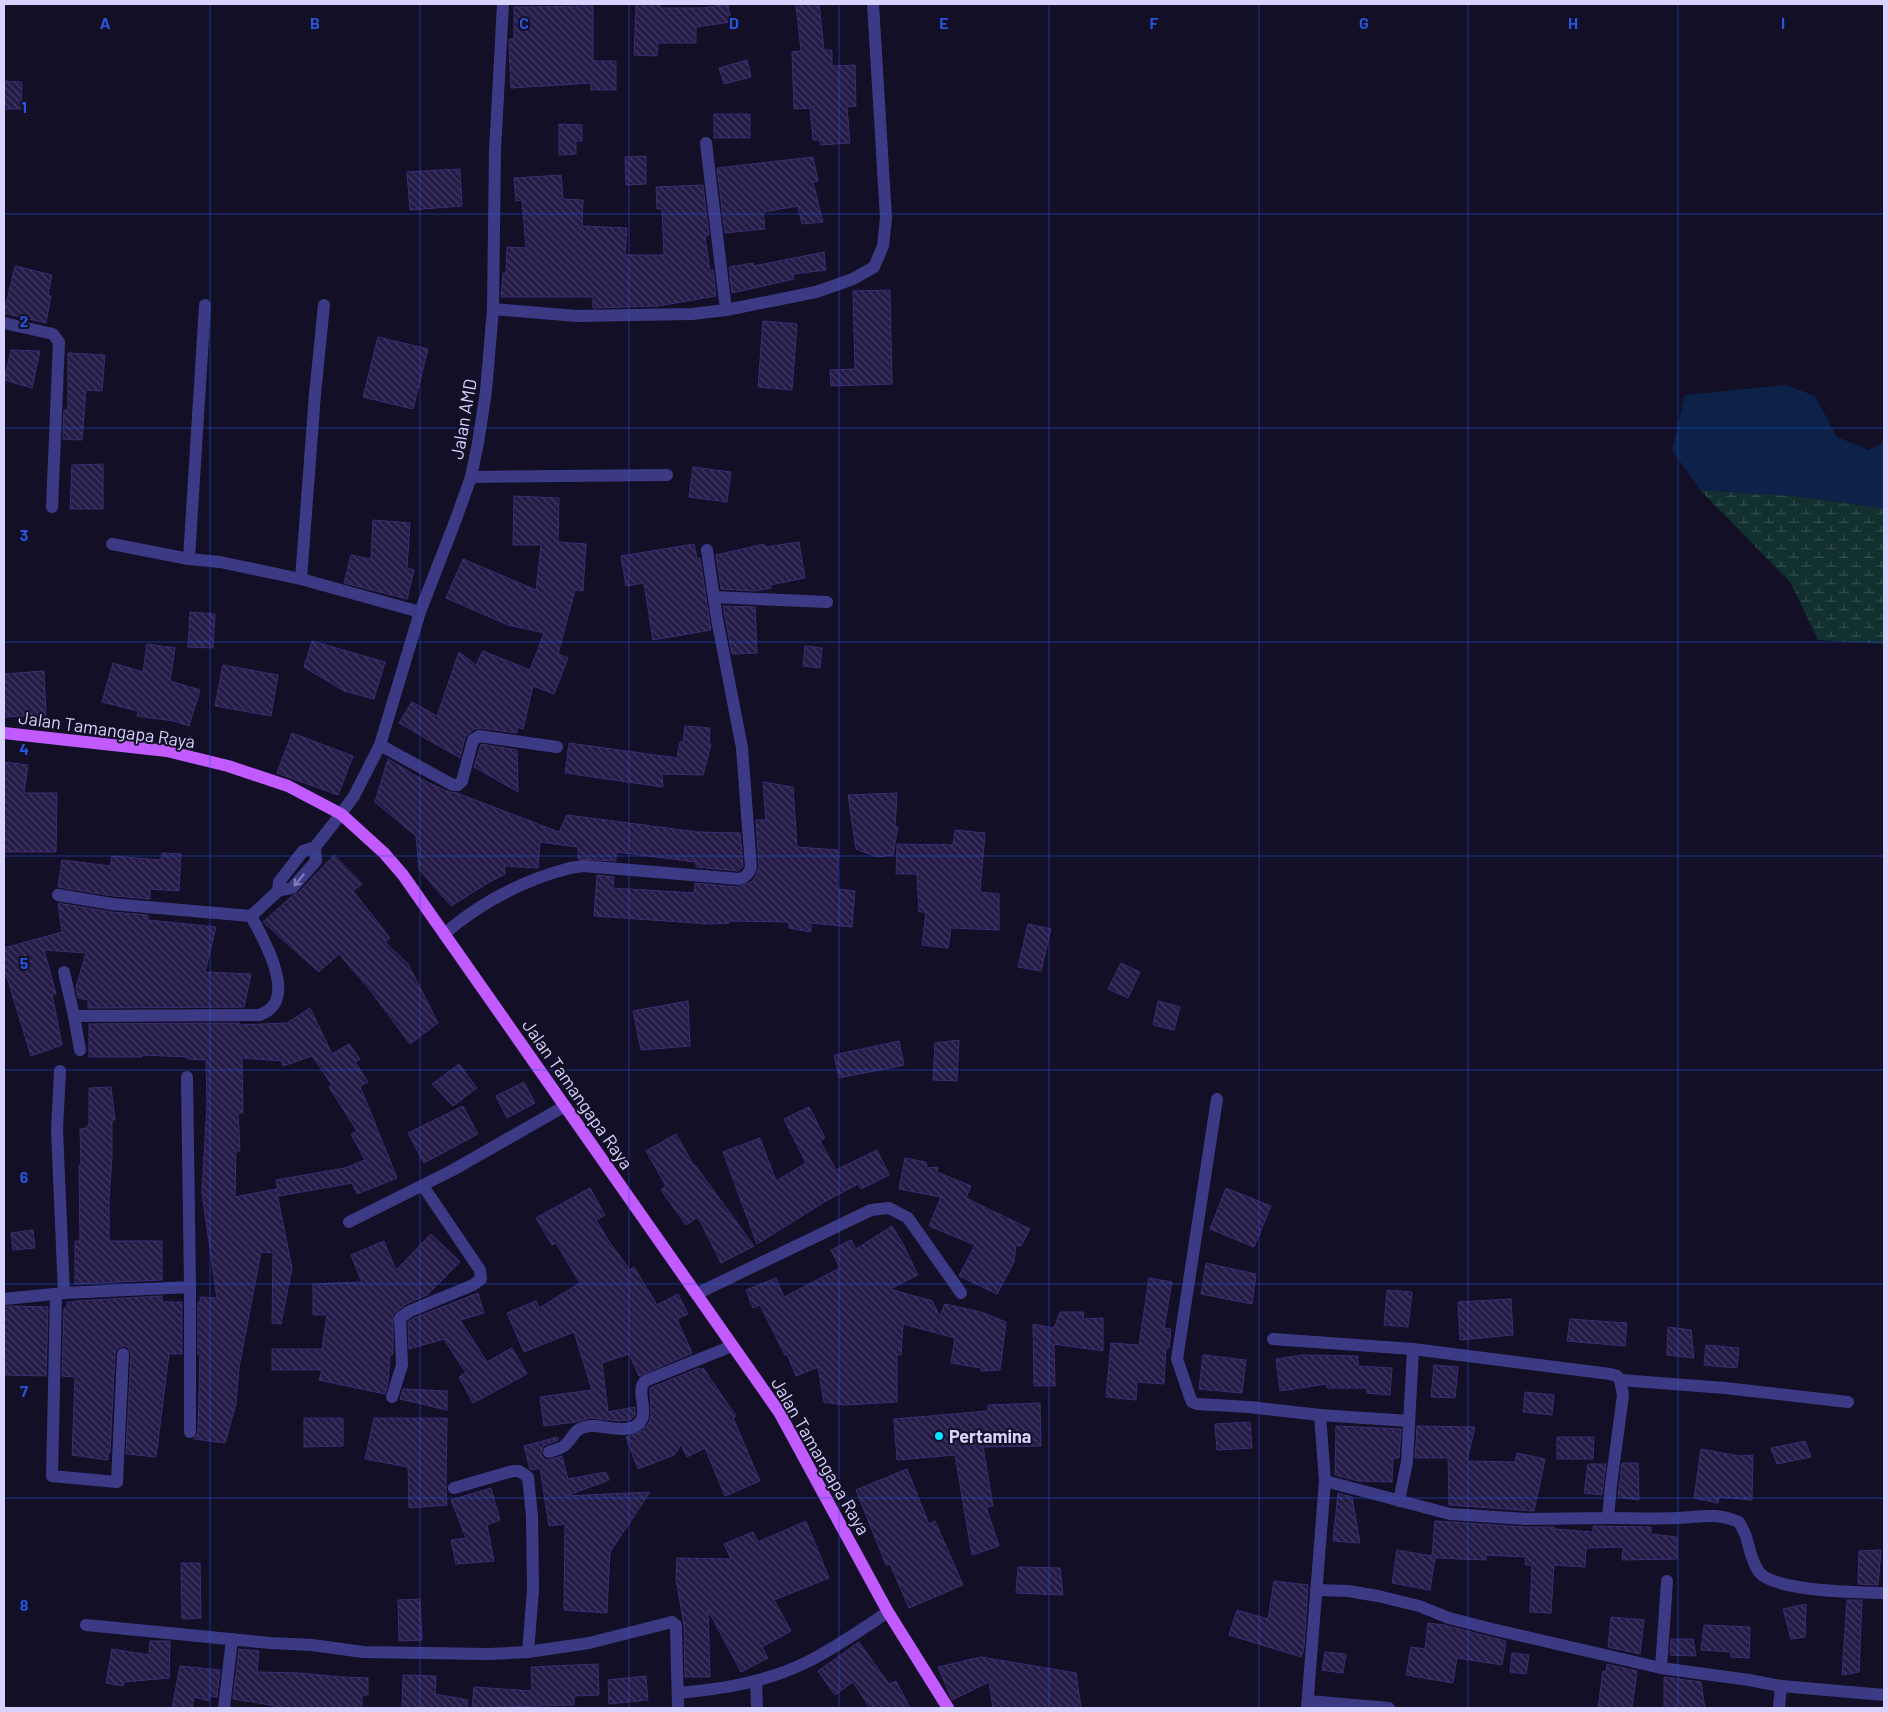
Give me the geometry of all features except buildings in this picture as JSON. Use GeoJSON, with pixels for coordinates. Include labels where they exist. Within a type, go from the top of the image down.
{"type":"FeatureCollection","features":[{"type":"Feature","properties":{"kind":"main road","name":"Jalan Tamangapa Raya"},"geometry":{"type":"LineString","coordinates":[[4,733],[167,751],[220,764],[288,786],[342,814],[390,860],[403,875],[779,1412],[888,1612],[948,1708]]}},
{"type":"Feature","properties":{"kind":"street","name":"Jalan AMD"},"geometry":{"type":"LineString","coordinates":[[251,916],[278,892],[279,882],[304,851],[315,847],[342,814],[354,796],[380,745],[420,612],[471,477],[486,391],[493,309],[495,152],[503,4]]}},
{"type":"Feature","properties":{"kind":"street"},"geometry":{"type":"LineString","coordinates":[[493,309],[576,316],[692,314],[726,310],[816,292],[852,279],[874,267],[883,246],[886,218],[873,4]]}},
{"type":"Feature","properties":{"kind":"street"},"geometry":{"type":"LineString","coordinates":[[706,143],[726,310]]}},
{"type":"Feature","properties":{"kind":"street"},"geometry":{"type":"LineString","coordinates":[[300,579],[314,394],[324,305]]}},
{"type":"Feature","properties":{"kind":"street"},"geometry":{"type":"LineString","coordinates":[[189,559],[205,306]]}},
{"type":"Feature","properties":{"kind":"street"},"geometry":{"type":"LineString","coordinates":[[4,323],[54,334],[59,342],[52,507]]}},
{"type":"Feature","properties":{"kind":"street"},"geometry":{"type":"LineString","coordinates":[[471,477],[668,475]]}},
{"type":"Feature","properties":{"kind":"street"},"geometry":{"type":"LineString","coordinates":[[112,544],[189,559],[220,562],[300,579],[420,612]]}},
{"type":"Feature","properties":{"kind":"street"},"geometry":{"type":"LineString","coordinates":[[444,934],[478,907],[492,899],[570,868],[582,866],[739,878],[743,878],[750,873],[742,748],[707,550]]}},
{"type":"Feature","properties":{"kind":"street"},"geometry":{"type":"LineString","coordinates":[[714,597],[827,602]]}},
{"type":"Feature","properties":{"kind":"street"},"geometry":{"type":"LineString","coordinates":[[380,745],[453,785],[462,781],[473,740],[479,736],[557,747]]}},
{"type":"Feature","properties":{"kind":"street"},"geometry":{"type":"LineString","coordinates":[[58,895],[112,904],[251,916],[276,970],[278,995],[271,1009],[260,1015],[74,1016]]}},
{"type":"Feature","properties":{"kind":"street"},"geometry":{"type":"LineString","coordinates":[[64,972],[80,1050]]}},
{"type":"Feature","properties":{"kind":"street"},"geometry":{"type":"LineString","coordinates":[[60,1071],[57,1130],[60,1294],[52,1476],[117,1482],[123,1354]]}},
{"type":"Feature","properties":{"kind":"street"},"geometry":{"type":"LineString","coordinates":[[187,1077],[190,1432]]}},
{"type":"Feature","properties":{"kind":"street"},"geometry":{"type":"LineString","coordinates":[[1217,1099],[1177,1359],[1192,1402],[1320,1415],[1409,1421]]}},
{"type":"Feature","properties":{"kind":"street"},"geometry":{"type":"LineString","coordinates":[[350,1222],[453,1170],[565,1106]]}},
{"type":"Feature","properties":{"kind":"street"},"geometry":{"type":"LineString","coordinates":[[392,1397],[402,1365],[400,1318],[410,1311],[473,1285],[481,1279],[480,1270],[423,1186]]}},
{"type":"Feature","properties":{"kind":"street"},"geometry":{"type":"LineString","coordinates":[[696,1294],[871,1210],[889,1208],[908,1218],[961,1293]]}},
{"type":"Feature","properties":{"kind":"street"},"geometry":{"type":"LineString","coordinates":[[4,1299],[190,1287]]}},
{"type":"Feature","properties":{"kind":"street"},"geometry":{"type":"LineString","coordinates":[[1273,1338],[1413,1349],[1617,1376],[1620,1380],[1623,1395],[1610,1485],[1608,1518]]}},
{"type":"Feature","properties":{"kind":"street"},"geometry":{"type":"LineString","coordinates":[[549,1452],[565,1446],[571,1435],[580,1429],[592,1426],[626,1429],[637,1425],[642,1418],[641,1386],[645,1381],[732,1346]]}},
{"type":"Feature","properties":{"kind":"street"},"geometry":{"type":"LineString","coordinates":[[1400,1501],[1407,1462],[1413,1349]]}},
{"type":"Feature","properties":{"kind":"street"},"geometry":{"type":"LineString","coordinates":[[1620,1380],[1725,1388],[1848,1402]]}},
{"type":"Feature","properties":{"kind":"street"},"geometry":{"type":"LineString","coordinates":[[1320,1415],[1325,1481],[1307,1705],[1389,1708]]}},
{"type":"Feature","properties":{"kind":"street"},"geometry":{"type":"LineString","coordinates":[[454,1488],[514,1471],[519,1471],[528,1477],[532,1516],[533,1590],[528,1652]]}},
{"type":"Feature","properties":{"kind":"street"},"geometry":{"type":"LineString","coordinates":[[1325,1481],[1450,1514],[1526,1519],[1725,1516],[1739,1522],[1747,1538],[1751,1557],[1760,1573],[1769,1580],[1786,1585],[1840,1592],[1884,1594]]}},
{"type":"Feature","properties":{"kind":"street"},"geometry":{"type":"LineString","coordinates":[[1661,1668],[1667,1581]]}},
{"type":"Feature","properties":{"kind":"street"},"geometry":{"type":"LineString","coordinates":[[1316,1590],[1348,1591],[1378,1596],[1419,1606],[1449,1618],[1492,1629],[1661,1668],[1781,1686],[1884,1695]]}},
{"type":"Feature","properties":{"kind":"street"},"geometry":{"type":"LineString","coordinates":[[678,1694],[756,1681],[805,1663],[888,1612]]}},
{"type":"Feature","properties":{"kind":"street"},"geometry":{"type":"LineString","coordinates":[[86,1626],[232,1640],[312,1645],[363,1652],[489,1654],[528,1652],[597,1641],[672,1622],[676,1629],[678,1708]]}},
{"type":"Feature","properties":{"kind":"street"},"geometry":{"type":"LineString","coordinates":[[224,1708],[232,1640]]}},
{"type":"Feature","properties":{"kind":"street"},"geometry":{"type":"LineString","coordinates":[[756,1681],[757,1708]]}},
{"type":"Feature","properties":{"kind":"street"},"geometry":{"type":"LineString","coordinates":[[1778,1708],[1781,1686]]}},
{"type":"Feature","properties":{"kind":"green space"},"geometry":{"type":"Polygon","coordinates":[[[1700,490],[1796,496],[1884,508],[1884,644],[1818,640],[1791,583],[1700,490]]]}},
{"type":"Feature","properties":{"kind":"water"},"geometry":{"type":"Polygon","coordinates":[[[1786,385],[1815,396],[1837,437],[1869,450],[1884,442],[1884,508],[1796,496],[1700,490],[1672,450],[1685,395],[1786,385]]]}},
{"type":"Feature","properties":{"kind":"place","name":"Pertamina"},"geometry":{"type":"Point","coordinates":[939,1436]}}]}
